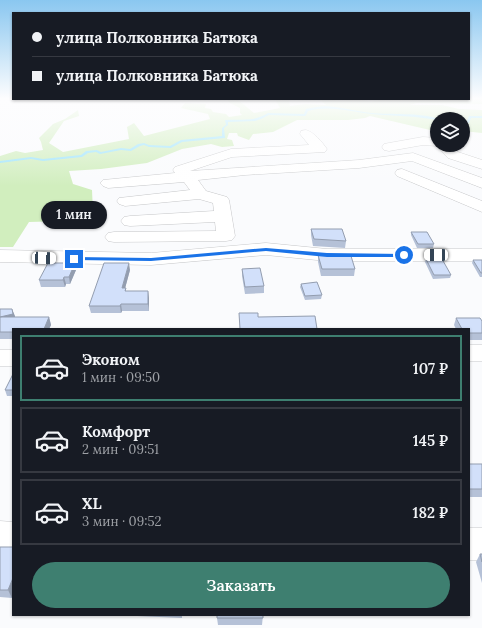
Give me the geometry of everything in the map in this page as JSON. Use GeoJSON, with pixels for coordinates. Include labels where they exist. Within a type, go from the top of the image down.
{"type":"FeatureCollection","features":[{"type":"Feature","properties":{"kind":"street"},"geometry":{"type":"LineString","coordinates":[[200,194],[188,177],[180,170],[231,153],[320,149],[306,134]]}},
{"type":"Feature","properties":{"kind":"street"},"geometry":{"type":"LineString","coordinates":[[363,152],[423,141],[430,142]]}},
{"type":"Feature","properties":{"kind":"street"},"geometry":{"type":"LineString","coordinates":[[450,152],[453,155],[482,165]]}},
{"type":"Feature","properties":{"kind":"street"},"geometry":{"type":"LineString","coordinates":[[108,182],[188,177],[245,170],[359,164],[413,157],[482,184]]}},
{"type":"Feature","properties":{"kind":"street"},"geometry":{"type":"LineString","coordinates":[[402,173],[482,207]]}},
{"type":"Feature","properties":{"kind":"street"},"geometry":{"type":"LineString","coordinates":[[114,237],[226,236],[221,200],[200,194],[125,201]]}},
{"type":"Feature","properties":{"kind":"street"},"geometry":{"type":"LineString","coordinates":[[130,221],[223,216]]}},
{"type":"Feature","properties":{"kind":"street"},"geometry":{"type":"LineString","coordinates":[[0,256],[151,259],[266,249],[327,255],[482,255]]}},
{"type":"Feature","properties":{"kind":"street"},"geometry":{"type":"LineString","coordinates":[[470,353],[482,353]]}},
{"type":"Feature","properties":{"kind":"street"},"geometry":{"type":"LineString","coordinates":[[0,358],[12,358]]}},
{"type":"Feature","properties":{"kind":"street"},"geometry":{"type":"LineString","coordinates":[[0,537],[12,538]]}},
{"type":"Feature","properties":{"kind":"street"},"geometry":{"type":"LineString","coordinates":[[470,544],[482,544]]}},
{"type":"Feature","properties":{"kind":"green space"},"geometry":{"type":"Polygon","coordinates":[[[50,127],[60,127],[49,143],[63,152],[129,139],[127,127],[137,127],[144,136],[178,127],[282,127],[273,132],[253,134],[249,140],[238,136],[237,133],[229,133],[227,139],[232,140],[234,146],[222,147],[211,144],[182,149],[147,163],[101,169],[69,171],[73,184],[92,190],[93,212],[66,221],[29,222],[13,247],[0,247],[0,156],[16,151],[25,153],[43,150],[39,138],[50,127]]]}},
{"type":"Feature","properties":{"kind":"green space"},"geometry":{"type":"Polygon","coordinates":[[[418,127],[430,127],[430,130],[418,127]]]}},
{"type":"Feature","properties":{"kind":"green space"},"geometry":{"type":"Polygon","coordinates":[[[470,127],[482,127],[482,133],[470,132],[470,127]]]}},
{"type":"Feature","properties":{"kind":"building"},"geometry":{"type":"Polygon","coordinates":[[[311,229],[342,229],[346,241],[314,239],[311,229]]]}},
{"type":"Feature","properties":{"kind":"building"},"geometry":{"type":"Polygon","coordinates":[[[411,232],[427,232],[434,244],[418,244],[411,232]]]}},
{"type":"Feature","properties":{"kind":"building"},"geometry":{"type":"Polygon","coordinates":[[[318,255],[351,256],[355,269],[322,269],[318,255]]]}},
{"type":"Feature","properties":{"kind":"building"},"geometry":{"type":"Polygon","coordinates":[[[426,259],[442,259],[451,275],[434,275],[426,259]]]}},
{"type":"Feature","properties":{"kind":"building"},"geometry":{"type":"Polygon","coordinates":[[[473,260],[482,260],[482,273],[481,273],[473,260]]]}},
{"type":"Feature","properties":{"kind":"building"},"geometry":{"type":"Polygon","coordinates":[[[48,263],[75,263],[69,277],[64,277],[63,280],[39,280],[48,263]]]}},
{"type":"Feature","properties":{"kind":"building"},"geometry":{"type":"Polygon","coordinates":[[[104,263],[129,263],[122,288],[126,288],[125,291],[148,291],[148,304],[89,306],[104,263]]]}},
{"type":"Feature","properties":{"kind":"building"},"geometry":{"type":"Polygon","coordinates":[[[260,268],[264,286],[245,287],[242,269],[260,268]]]}},
{"type":"Feature","properties":{"kind":"building"},"geometry":{"type":"Polygon","coordinates":[[[317,282],[322,295],[305,296],[301,284],[317,282]]]}},
{"type":"Feature","properties":{"kind":"building"},"geometry":{"type":"Polygon","coordinates":[[[0,309],[12,309],[13,314],[0,317],[0,309]]]}},
{"type":"Feature","properties":{"kind":"building"},"geometry":{"type":"Polygon","coordinates":[[[239,313],[258,313],[258,317],[315,316],[317,328],[240,328],[239,313]]]}},
{"type":"Feature","properties":{"kind":"building"},"geometry":{"type":"Polygon","coordinates":[[[0,317],[49,317],[44,328],[12,328],[12,332],[0,332],[0,317]]]}},
{"type":"Feature","properties":{"kind":"building"},"geometry":{"type":"Polygon","coordinates":[[[456,318],[480,318],[482,321],[482,333],[470,333],[470,328],[461,328],[456,318]]]}},
{"type":"Feature","properties":{"kind":"building"},"geometry":{"type":"Polygon","coordinates":[[[12,376],[12,390],[5,390],[12,376]]]}},
{"type":"Feature","properties":{"kind":"building"},"geometry":{"type":"Polygon","coordinates":[[[470,464],[482,464],[482,489],[470,489],[470,464]]]}},
{"type":"Feature","properties":{"kind":"building"},"geometry":{"type":"Polygon","coordinates":[[[0,547],[12,547],[12,580],[8,590],[0,590],[0,547]]]}},
{"type":"Feature","properties":{"kind":"building"},"geometry":{"type":"Polygon","coordinates":[[[217,616],[263,616],[263,618],[217,618],[217,616]]]}},
{"type":"Feature","properties":{"kind":"waterway"},"geometry":{"type":"LineString","coordinates":[[0,162],[31,158],[43,160],[82,156],[87,152],[97,151],[100,153],[121,149],[131,150],[144,144],[149,146],[171,147],[181,141],[224,137],[224,127]]}},
{"type":"Feature","properties":{"kind":"route"},"geometry":{"type":"LineString","coordinates":[[74,259],[151,259],[266,249],[327,255],[404,255]]}}]}
